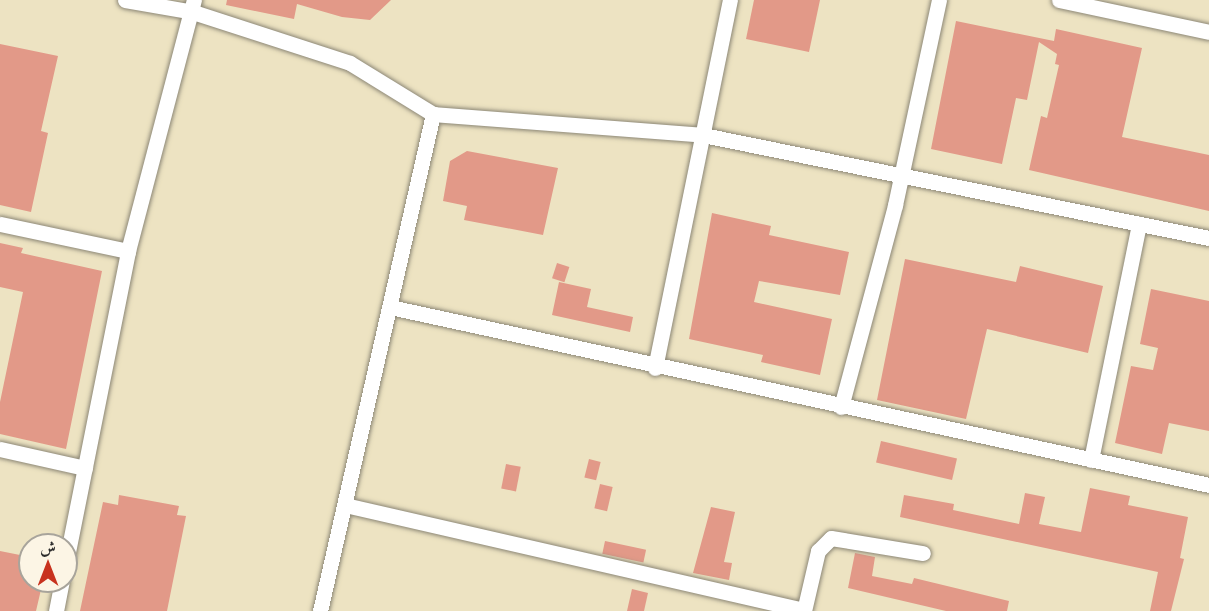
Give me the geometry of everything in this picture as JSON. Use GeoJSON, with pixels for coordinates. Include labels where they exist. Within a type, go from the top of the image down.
{"type":"FeatureCollection","features":[{"type":"Feature","properties":{"kind":"street"},"geometry":{"type":"LineString","coordinates":[[125,0],[193,6],[350,63],[434,114],[703,135],[1209,238]]}},
{"type":"Feature","properties":{"kind":"street"},"geometry":{"type":"LineString","coordinates":[[655,368],[730,0]]}},
{"type":"Feature","properties":{"kind":"street"},"geometry":{"type":"LineString","coordinates":[[841,407],[901,176],[939,0]]}},
{"type":"Feature","properties":{"kind":"street"},"geometry":{"type":"LineString","coordinates":[[1059,0],[1209,32]]}},
{"type":"Feature","properties":{"kind":"street"},"geometry":{"type":"LineString","coordinates":[[72,533],[128,251],[193,6]]}},
{"type":"Feature","properties":{"kind":"street"},"geometry":{"type":"LineString","coordinates":[[320,611],[434,114]]}},
{"type":"Feature","properties":{"kind":"street"},"geometry":{"type":"LineString","coordinates":[[0,224],[128,251]]}},
{"type":"Feature","properties":{"kind":"street"},"geometry":{"type":"LineString","coordinates":[[1091,460],[1138,224]]}},
{"type":"Feature","properties":{"kind":"street"},"geometry":{"type":"LineString","coordinates":[[390,307],[655,368],[1209,485]]}},
{"type":"Feature","properties":{"kind":"street"},"geometry":{"type":"LineString","coordinates":[[0,450],[85,468]]}},
{"type":"Feature","properties":{"kind":"street"},"geometry":{"type":"LineString","coordinates":[[345,505],[804,611],[818,551],[831,538],[923,553]]}},
{"type":"Feature","properties":{"kind":"street"},"geometry":{"type":"LineString","coordinates":[[56,611],[60,593]]}},
{"type":"Feature","properties":{"kind":"building"},"geometry":{"type":"Polygon","coordinates":[[[227,0],[391,0],[370,20],[342,17],[297,4],[294,19],[226,5],[227,0]]]}},
{"type":"Feature","properties":{"kind":"building"},"geometry":{"type":"Polygon","coordinates":[[[754,0],[820,0],[809,52],[746,39],[754,0]]]}},
{"type":"Feature","properties":{"kind":"building"},"geometry":{"type":"Polygon","coordinates":[[[956,21],[1054,41],[1056,29],[1142,48],[1122,137],[1209,155],[1209,211],[1029,170],[1041,116],[1047,118],[1059,65],[1055,64],[1057,54],[1039,42],[1027,100],[1016,98],[1002,164],[931,149],[956,21]]]}},
{"type":"Feature","properties":{"kind":"building"},"geometry":{"type":"Polygon","coordinates":[[[0,44],[58,56],[41,131],[48,133],[31,212],[0,205],[0,44]]]}},
{"type":"Feature","properties":{"kind":"building"},"geometry":{"type":"Polygon","coordinates":[[[467,151],[558,168],[543,235],[464,220],[467,206],[443,201],[450,161],[467,151]]]}},
{"type":"Feature","properties":{"kind":"building"},"geometry":{"type":"Polygon","coordinates":[[[712,213],[771,226],[769,235],[849,252],[840,295],[759,281],[754,302],[832,319],[820,375],[761,362],[763,355],[689,339],[712,213]]]}},
{"type":"Feature","properties":{"kind":"building"},"geometry":{"type":"Polygon","coordinates":[[[0,243],[23,248],[21,253],[102,271],[66,449],[0,434],[0,402],[23,292],[0,287],[0,243]]]}},
{"type":"Feature","properties":{"kind":"building"},"geometry":{"type":"Polygon","coordinates":[[[905,259],[1016,282],[1020,266],[1103,286],[1088,353],[987,329],[966,419],[877,400],[905,259]]]}},
{"type":"Feature","properties":{"kind":"building"},"geometry":{"type":"Polygon","coordinates":[[[557,263],[569,267],[564,282],[552,278],[557,263]]]}},
{"type":"Feature","properties":{"kind":"building"},"geometry":{"type":"Polygon","coordinates":[[[559,282],[591,289],[587,307],[633,317],[630,332],[552,315],[559,282]]]}},
{"type":"Feature","properties":{"kind":"building"},"geometry":{"type":"Polygon","coordinates":[[[1151,289],[1209,301],[1209,431],[1169,423],[1162,454],[1115,443],[1131,366],[1153,370],[1158,348],[1140,344],[1151,289]]]}},
{"type":"Feature","properties":{"kind":"building"},"geometry":{"type":"Polygon","coordinates":[[[881,441],[957,459],[952,480],[876,462],[881,441]]]}},
{"type":"Feature","properties":{"kind":"building"},"geometry":{"type":"Polygon","coordinates":[[[589,459],[601,462],[596,480],[584,477],[589,459]]]}},
{"type":"Feature","properties":{"kind":"building"},"geometry":{"type":"Polygon","coordinates":[[[506,464],[521,467],[516,491],[501,489],[506,464]]]}},
{"type":"Feature","properties":{"kind":"building"},"geometry":{"type":"Polygon","coordinates":[[[600,484],[613,487],[607,511],[594,508],[600,484]]]}},
{"type":"Feature","properties":{"kind":"building"},"geometry":{"type":"Polygon","coordinates":[[[1090,488],[1130,496],[1128,505],[1188,517],[1180,558],[1184,559],[1171,611],[1150,611],[1158,572],[900,517],[904,495],[954,504],[953,510],[1019,524],[1025,493],[1045,497],[1039,524],[1081,532],[1090,488]]]}},
{"type":"Feature","properties":{"kind":"building"},"geometry":{"type":"Polygon","coordinates":[[[119,495],[179,506],[177,515],[186,516],[167,611],[80,611],[103,502],[118,505],[119,495]]]}},
{"type":"Feature","properties":{"kind":"building"},"geometry":{"type":"Polygon","coordinates":[[[711,507],[735,512],[724,562],[732,563],[729,580],[693,573],[711,507]]]}},
{"type":"Feature","properties":{"kind":"building"},"geometry":{"type":"Polygon","coordinates":[[[605,541],[646,550],[643,562],[602,554],[605,541]]]}},
{"type":"Feature","properties":{"kind":"building"},"geometry":{"type":"Polygon","coordinates":[[[0,551],[18,555],[18,593],[40,593],[36,611],[0,611],[0,551]]]}},
{"type":"Feature","properties":{"kind":"building"},"geometry":{"type":"Polygon","coordinates":[[[855,553],[875,557],[872,576],[912,584],[914,578],[1009,601],[1007,611],[946,611],[848,588],[855,553]]]}},
{"type":"Feature","properties":{"kind":"building"},"geometry":{"type":"Polygon","coordinates":[[[632,589],[648,593],[644,611],[627,611],[632,589]]]}}]}
